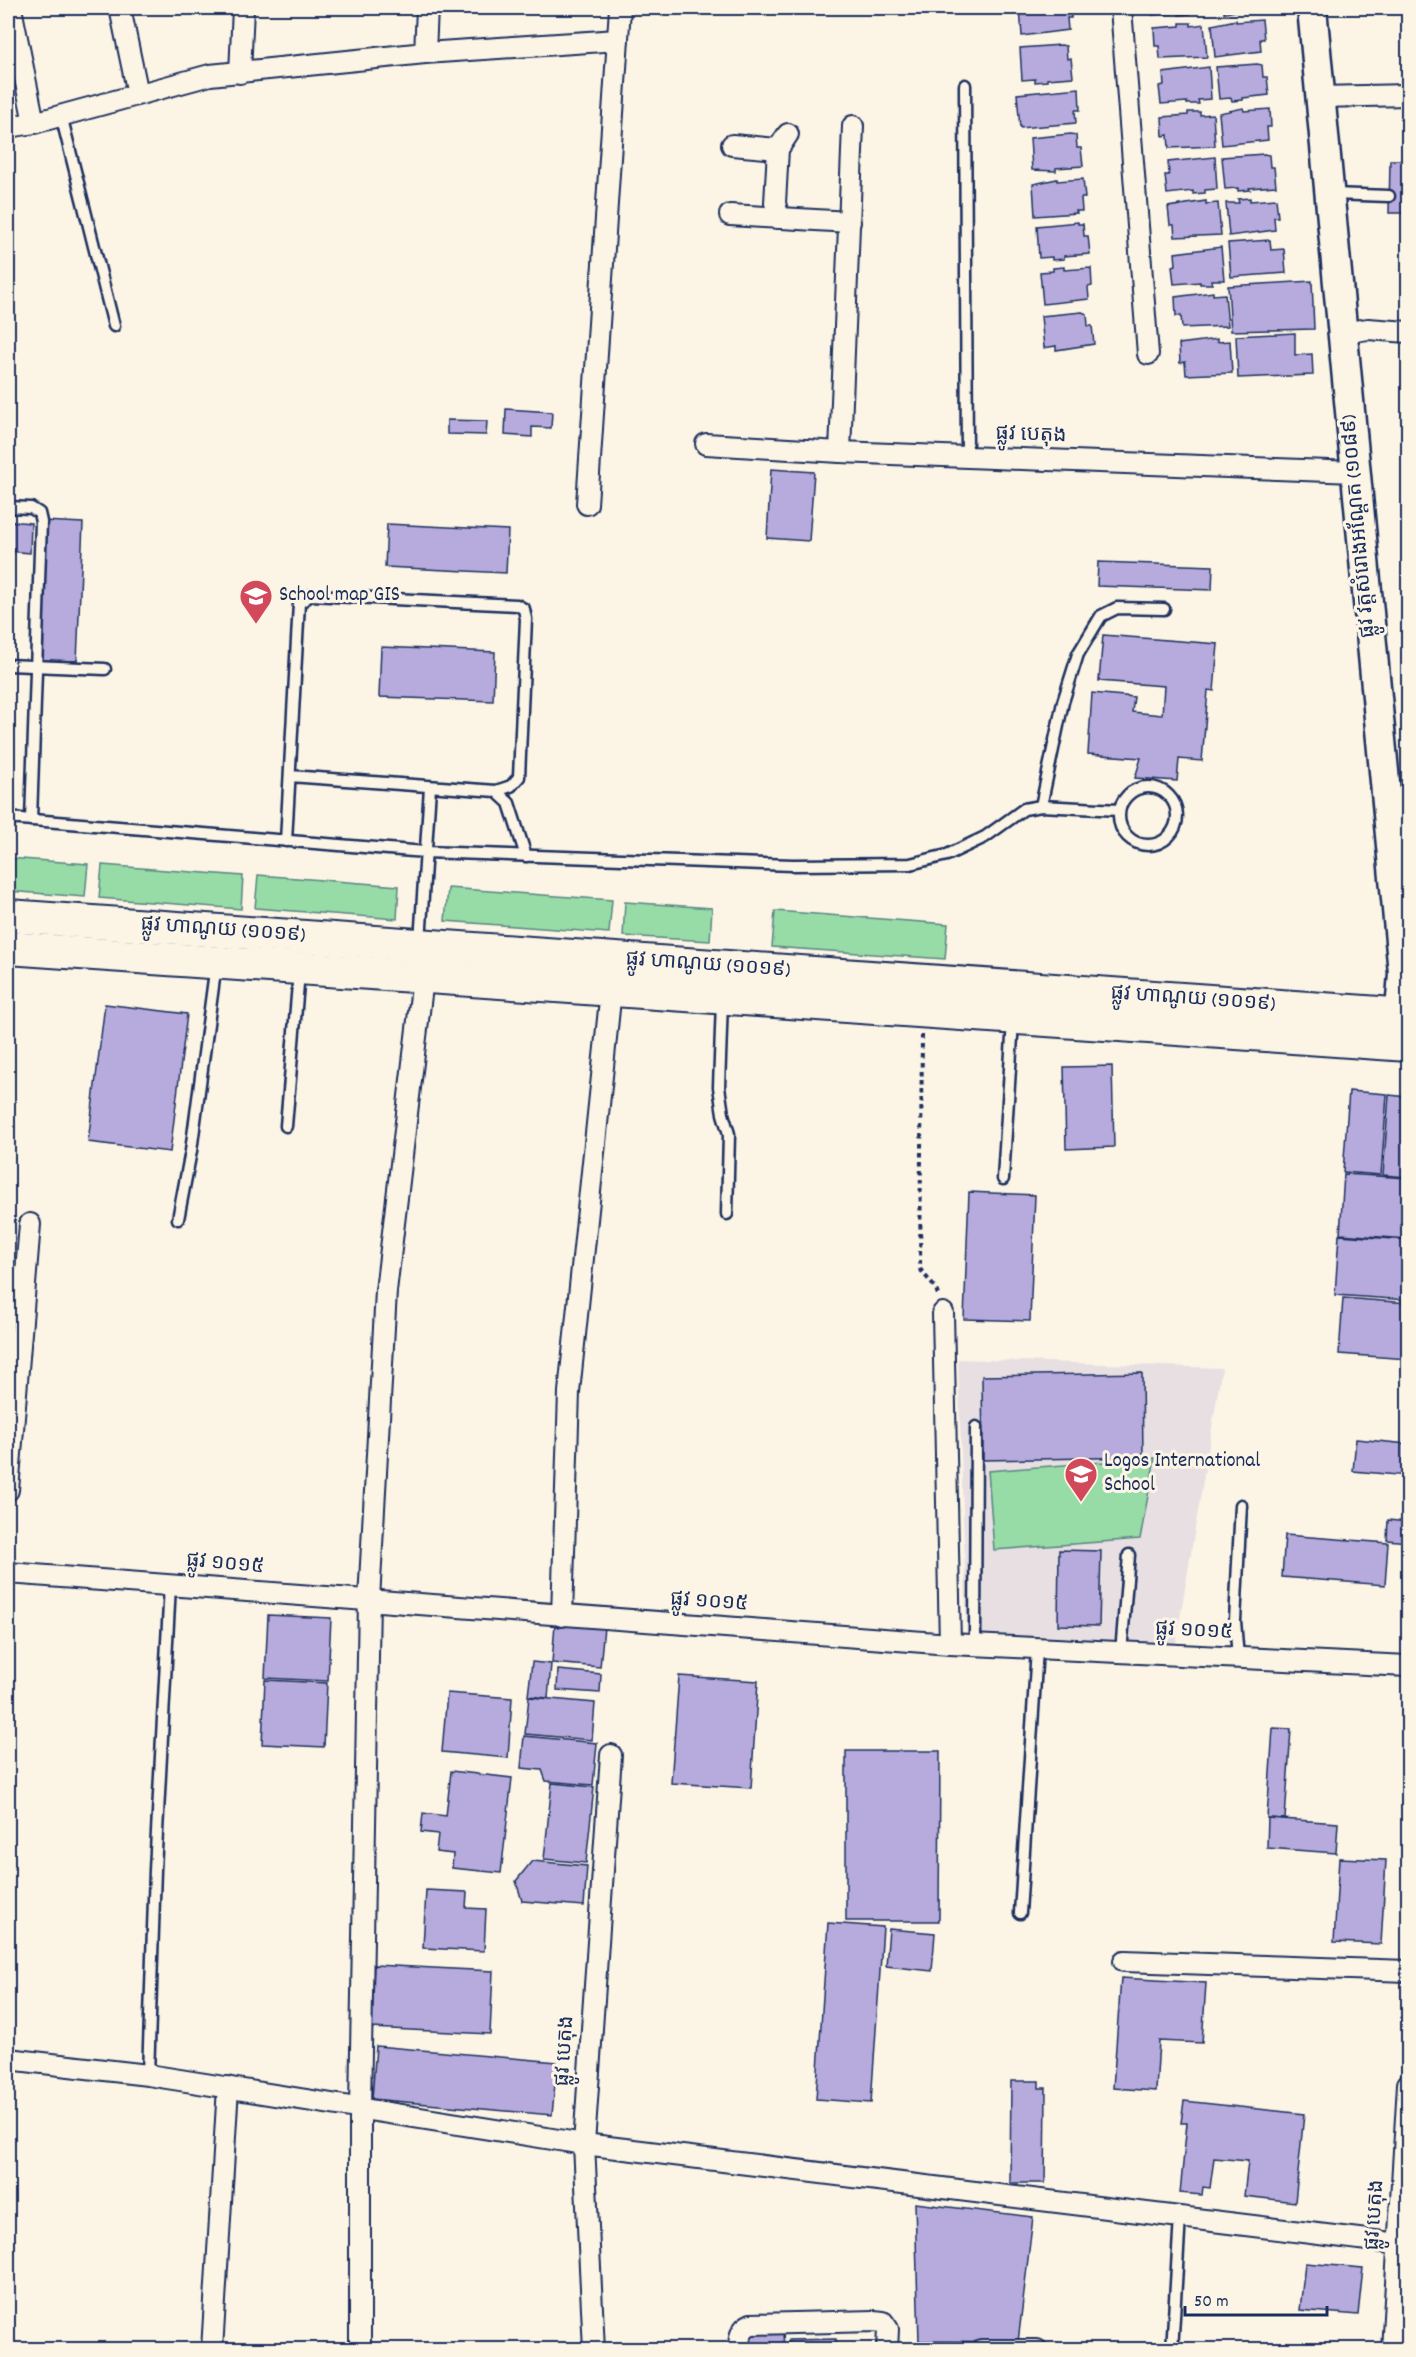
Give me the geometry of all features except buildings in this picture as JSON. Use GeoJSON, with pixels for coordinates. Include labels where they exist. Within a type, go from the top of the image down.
{"type":"FeatureCollection","features":[{"type":"Feature","properties":{"kind":"main road","name":"ផ្លូវ វត្តសំរោងអណ្ដែត (១០៨៩)"},"geometry":{"type":"LineString","coordinates":[[1312,8],[1403,973],[1404,1030]]}},
{"type":"Feature","properties":{"kind":"main road","name":"ផ្លូវ ហាណូយ (១០១៩)"},"geometry":{"type":"LineString","coordinates":[[8,916],[420,946],[1404,1030]]}},
{"type":"Feature","properties":{"kind":"main road","name":"ផ្លូវ ហាណូយ (១០១៩)"},"geometry":{"type":"LineString","coordinates":[[8,948],[1013,1018],[1404,1030]]}},
{"type":"Feature","properties":{"kind":"street"},"geometry":{"type":"LineString","coordinates":[[11,8],[34,123]]}},
{"type":"Feature","properties":{"kind":"street"},"geometry":{"type":"LineString","coordinates":[[120,8],[138,94]]}},
{"type":"Feature","properties":{"kind":"street"},"geometry":{"type":"LineString","coordinates":[[240,73],[243,8]]}},
{"type":"Feature","properties":{"kind":"street"},"geometry":{"type":"LineString","coordinates":[[425,53],[427,8]]}},
{"type":"Feature","properties":{"kind":"street"},"geometry":{"type":"LineString","coordinates":[[587,504],[620,8]]}},
{"type":"Feature","properties":{"kind":"street"},"geometry":{"type":"LineString","coordinates":[[1121,8],[1148,354]]}},
{"type":"Feature","properties":{"kind":"street"},"geometry":{"type":"LineString","coordinates":[[8,128],[210,75],[425,53],[618,40]]}},
{"type":"Feature","properties":{"kind":"street"},"geometry":{"type":"LineString","coordinates":[[1320,97],[1408,96]]}},
{"type":"Feature","properties":{"kind":"street"},"geometry":{"type":"LineString","coordinates":[[840,452],[853,126]]}},
{"type":"Feature","properties":{"kind":"street"},"geometry":{"type":"LineString","coordinates":[[732,145],[783,142],[775,203],[779,218]]}},
{"type":"Feature","properties":{"kind":"street"},"geometry":{"type":"LineString","coordinates":[[730,216],[850,222]]}},
{"type":"Feature","properties":{"kind":"street"},"geometry":{"type":"LineString","coordinates":[[1342,333],[1368,329],[1408,332]]}},
{"type":"Feature","properties":{"kind":"street","name":"ផ្លូវ បេតុង"},"geometry":{"type":"LineString","coordinates":[[706,444],[840,452],[1355,472]]}},
{"type":"Feature","properties":{"kind":"street"},"geometry":{"type":"LineString","coordinates":[[360,2349],[360,2107],[369,1600],[386,1291],[423,978],[420,946]]}},
{"type":"Feature","properties":{"kind":"street"},"geometry":{"type":"LineString","coordinates":[[562,1616],[569,1392],[611,990]]}},
{"type":"Feature","properties":{"kind":"street"},"geometry":{"type":"LineString","coordinates":[[8,1490],[30,1224]]}},
{"type":"Feature","properties":{"kind":"street"},"geometry":{"type":"LineString","coordinates":[[943,1313],[950,1644]]}},
{"type":"Feature","properties":{"kind":"street","name":"ផ្លូវ ១០១៥"},"geometry":{"type":"LineString","coordinates":[[8,1573],[975,1646],[1408,1666]]}},
{"type":"Feature","properties":{"kind":"street","name":"ផ្លូវ បេតុង"},"geometry":{"type":"LineString","coordinates":[[594,2349],[584,2144],[611,1755]]}},
{"type":"Feature","properties":{"kind":"street"},"geometry":{"type":"LineString","coordinates":[[1124,1961],[1408,1971]]}},
{"type":"Feature","properties":{"kind":"street"},"geometry":{"type":"LineString","coordinates":[[8,2059],[148,2075],[584,2144],[1403,2244]]}},
{"type":"Feature","properties":{"kind":"street","name":"ផ្លូវ បេតុង"},"geometry":{"type":"LineString","coordinates":[[1392,2349],[1403,2244],[1408,2084]]}},
{"type":"Feature","properties":{"kind":"street"},"geometry":{"type":"LineString","coordinates":[[212,2349],[228,2087]]}},
{"type":"Feature","properties":{"kind":"street"},"geometry":{"type":"LineString","coordinates":[[739,2349],[739,2338],[744,2327],[751,2324],[874,2320],[883,2322],[888,2329],[887,2349]]}},
{"type":"Feature","properties":{"kind":"street"},"geometry":{"type":"LineString","coordinates":[[981,2349],[1036,2349]]}},
{"type":"Feature","properties":{"kind":"lane"},"geometry":{"type":"LineString","coordinates":[[965,86],[967,457]]}},
{"type":"Feature","properties":{"kind":"lane"},"geometry":{"type":"LineString","coordinates":[[61,115],[114,326]]}},
{"type":"Feature","properties":{"kind":"lane"},"geometry":{"type":"LineString","coordinates":[[1329,194],[1389,196]]}},
{"type":"Feature","properties":{"kind":"lane"},"geometry":{"type":"LineString","coordinates":[[8,507],[31,508],[39,513],[41,522],[31,819]]}},
{"type":"Feature","properties":{"kind":"lane"},"geometry":{"type":"LineString","coordinates":[[286,841],[299,603],[304,598],[311,595],[517,605],[524,609],[526,619],[519,777],[511,786],[496,791],[290,776]]}},
{"type":"Feature","properties":{"kind":"lane"},"geometry":{"type":"LineString","coordinates":[[1041,806],[1063,702],[1078,654],[1101,616],[1117,608],[1164,609]]}},
{"type":"Feature","properties":{"kind":"lane"},"geometry":{"type":"LineString","coordinates":[[8,665],[105,669]]}},
{"type":"Feature","properties":{"kind":"lane"},"geometry":{"type":"LineString","coordinates":[[420,946],[430,787]]}},
{"type":"Feature","properties":{"kind":"lane"},"geometry":{"type":"LineString","coordinates":[[1155,788],[1164,791],[1176,806],[1176,825],[1164,841],[1155,845],[1136,843],[1122,830],[1119,810],[1123,801],[1137,789],[1155,788]]}},
{"type":"Feature","properties":{"kind":"lane"},"geometry":{"type":"LineString","coordinates":[[496,791],[509,803],[526,856]]}},
{"type":"Feature","properties":{"kind":"lane"},"geometry":{"type":"LineString","coordinates":[[8,818],[425,852],[793,865],[910,864],[947,855],[985,837],[1024,809],[1041,806],[1119,810]]}},
{"type":"Feature","properties":{"kind":"lane"},"geometry":{"type":"LineString","coordinates":[[178,1219],[190,1151],[216,963]]}},
{"type":"Feature","properties":{"kind":"lane"},"geometry":{"type":"LineString","coordinates":[[286,1126],[299,968]]}},
{"type":"Feature","properties":{"kind":"lane"},"geometry":{"type":"LineString","coordinates":[[722,998],[719,1087],[729,1134],[727,1214]]}},
{"type":"Feature","properties":{"kind":"lane"},"geometry":{"type":"LineString","coordinates":[[1003,1179],[1013,1018]]}},
{"type":"Feature","properties":{"kind":"lane"},"geometry":{"type":"LineString","coordinates":[[975,1646],[976,1427]]}},
{"type":"Feature","properties":{"kind":"lane"},"geometry":{"type":"LineString","coordinates":[[1238,1658],[1235,1621],[1241,1505]]}},
{"type":"Feature","properties":{"kind":"lane"},"geometry":{"type":"LineString","coordinates":[[1121,1653],[1129,1555]]}},
{"type":"Feature","properties":{"kind":"lane"},"geometry":{"type":"LineString","coordinates":[[148,2075],[155,1870],[170,1585]]}},
{"type":"Feature","properties":{"kind":"lane"},"geometry":{"type":"LineString","coordinates":[[1020,1913],[1037,1649]]}},
{"type":"Feature","properties":{"kind":"lane"},"geometry":{"type":"LineString","coordinates":[[1172,2349],[1180,2217]]}},
{"type":"Feature","properties":{"kind":"path"},"geometry":{"type":"LineString","coordinates":[[922,1011],[920,1269],[936,1289],[943,1313]]}},
{"type":"Feature","properties":{"kind":"shaded area","name":"Logos International School"},"geometry":{"type":"Polygon","coordinates":[[[958,1359],[1222,1368],[1175,1648],[967,1637],[958,1359]]]}},
{"type":"Feature","properties":{"kind":"green space"},"geometry":{"type":"Polygon","coordinates":[[[8,858],[88,864],[85,897],[8,891],[8,858]]]}},
{"type":"Feature","properties":{"kind":"green space"},"geometry":{"type":"Polygon","coordinates":[[[102,865],[243,876],[241,909],[99,898],[102,865]]]}},
{"type":"Feature","properties":{"kind":"green space"},"geometry":{"type":"Polygon","coordinates":[[[258,875],[399,886],[397,919],[255,908],[258,875]]]}},
{"type":"Feature","properties":{"kind":"green space"},"geometry":{"type":"Polygon","coordinates":[[[448,888],[612,900],[609,933],[445,921],[448,888]]]}},
{"type":"Feature","properties":{"kind":"green space"},"geometry":{"type":"Polygon","coordinates":[[[625,902],[712,908],[710,941],[623,936],[625,902]]]}},
{"type":"Feature","properties":{"kind":"green space"},"geometry":{"type":"Polygon","coordinates":[[[775,911],[948,924],[945,959],[772,947],[775,911]]]}},
{"type":"Feature","properties":{"kind":"green space"},"geometry":{"type":"Polygon","coordinates":[[[1155,1458],[1140,1539],[994,1550],[988,1471],[1155,1458]]]}},
{"type":"Feature","properties":{"kind":"place","name":"School map GIS"},"geometry":{"type":"Point","coordinates":[256,625]}},
{"type":"Feature","properties":{"kind":"place","name":"Logos International School"},"geometry":{"type":"Point","coordinates":[1081,1503]}}]}
